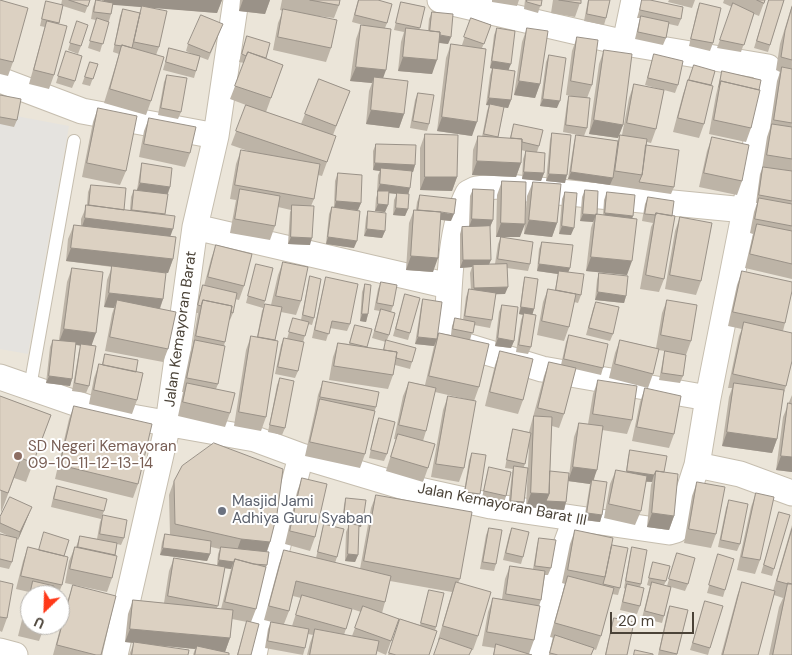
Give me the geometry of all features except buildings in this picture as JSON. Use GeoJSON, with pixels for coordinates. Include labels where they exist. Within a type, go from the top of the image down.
{"type":"FeatureCollection","features":[{"type":"Feature","properties":{"kind":"street","name":"Jalan Kemayoran Barat"},"geometry":{"type":"LineString","coordinates":[[115,655],[168,424],[195,228],[216,136],[236,0]]}},
{"type":"Feature","properties":{"kind":"street"},"geometry":{"type":"LineString","coordinates":[[440,0],[625,42],[768,67],[745,210],[708,398],[697,465],[740,474],[792,493]]}},
{"type":"Feature","properties":{"kind":"street"},"geometry":{"type":"LineString","coordinates":[[625,42],[634,0]]}},
{"type":"Feature","properties":{"kind":"street"},"geometry":{"type":"LineString","coordinates":[[0,80],[82,111],[216,136]]}},
{"type":"Feature","properties":{"kind":"street"},"geometry":{"type":"LineString","coordinates":[[708,398],[542,369],[450,341],[447,335],[449,286],[463,202],[468,193],[476,188],[497,186],[745,210]]}},
{"type":"Feature","properties":{"kind":"street"},"geometry":{"type":"LineString","coordinates":[[195,228],[449,286]]}},
{"type":"Feature","properties":{"kind":"street","name":"Jalan Kemayoran Barat III"},"geometry":{"type":"LineString","coordinates":[[0,377],[98,411],[254,439],[301,456],[401,486],[491,506],[576,520],[669,532],[676,530],[697,465]]}},
{"type":"Feature","properties":{"kind":"street"},"geometry":{"type":"LineString","coordinates":[[254,655],[268,584],[301,456]]}},
{"type":"Feature","properties":{"kind":"street"},"geometry":{"type":"LineString","coordinates":[[536,655],[552,583],[576,520]]}},
{"type":"Feature","properties":{"kind":"street"},"geometry":{"type":"LineString","coordinates":[[0,652],[15,655]]}},
{"type":"Feature","properties":{"kind":"lane"},"geometry":{"type":"LineString","coordinates":[[30,386],[74,140]]}},
{"type":"Feature","properties":{"kind":"shaded area"},"geometry":{"type":"Polygon","coordinates":[[[0,0],[792,0],[792,655],[0,655],[0,0]]]}},
{"type":"Feature","properties":{"kind":"shaded area"},"geometry":{"type":"Polygon","coordinates":[[[0,113],[69,126],[28,354],[0,349],[0,113]]]}},
{"type":"Feature","properties":{"kind":"place","name":"SD Negeri Kemayoran 09-10-11-12-13-14"},"geometry":{"type":"Point","coordinates":[18,456]}},
{"type":"Feature","properties":{"kind":"place","name":"Masjid Jami Adhiya Guru Syaban"},"geometry":{"type":"Point","coordinates":[222,511]}}]}
